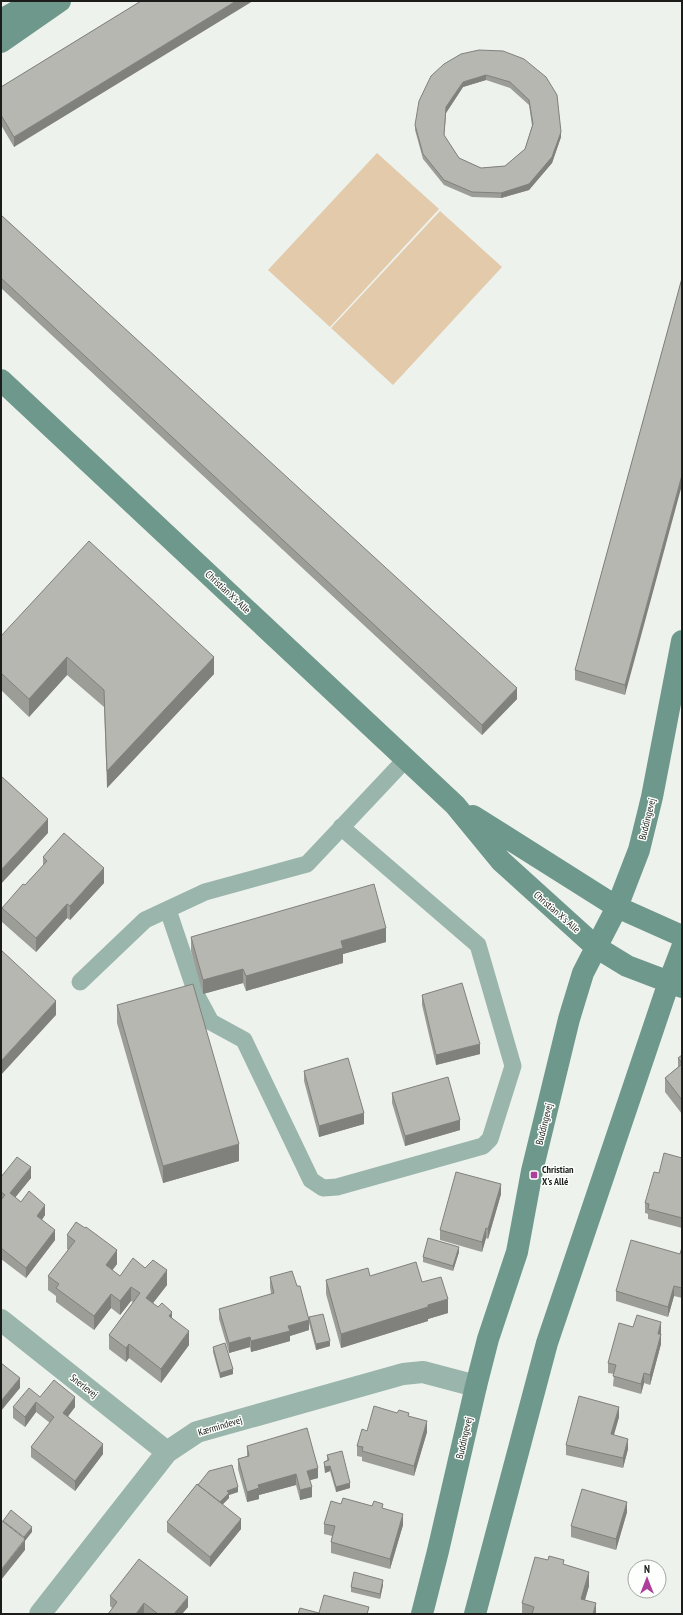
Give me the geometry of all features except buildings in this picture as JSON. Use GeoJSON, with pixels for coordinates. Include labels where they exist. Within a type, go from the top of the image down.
{"type":"FeatureCollection","features":[{"type":"Feature","properties":{"kind":"street"},"geometry":{"type":"LineString","coordinates":[[1,20],[35,1]]}},
{"type":"Feature","properties":{"kind":"street"},"geometry":{"type":"LineString","coordinates":[[1,42],[60,1]]}},
{"type":"Feature","properties":{"kind":"street","name":"Christian X's Alle"},"geometry":{"type":"LineString","coordinates":[[1,380],[455,805],[501,861],[596,947],[627,966],[675,984]]}},
{"type":"Feature","properties":{"kind":"street","name":"Buddingevej"},"geometry":{"type":"LineString","coordinates":[[422,1614],[488,1339],[516,1252],[532,1171],[569,1019],[583,973],[617,908],[639,850],[652,797],[682,641]]}},
{"type":"Feature","properties":{"kind":"street","name":"Christian X's Alle"},"geometry":{"type":"LineString","coordinates":[[455,805],[617,908],[682,936]]}},
{"type":"Feature","properties":{"kind":"street"},"geometry":{"type":"LineString","coordinates":[[475,1614],[547,1343],[675,984],[682,948]]}},
{"type":"Feature","properties":{"kind":"street","name":"Snerlevej"},"geometry":{"type":"LineString","coordinates":[[1,1320],[167,1452]]}},
{"type":"Feature","properties":{"kind":"street","name":"Kærmindevej"},"geometry":{"type":"LineString","coordinates":[[40,1614],[167,1452],[197,1432],[403,1374],[423,1372],[476,1386]]}},
{"type":"Feature","properties":{"kind":"lane"},"geometry":{"type":"LineString","coordinates":[[80,982],[145,920],[205,892],[307,864],[406,759]]}},
{"type":"Feature","properties":{"kind":"lane"},"geometry":{"type":"LineString","coordinates":[[168,910],[197,996],[211,1022],[244,1040],[311,1180],[323,1188],[337,1187],[483,1146],[490,1139],[513,1066],[478,945],[341,828]]}},
{"type":"Feature","properties":{"kind":"shaded area"},"geometry":{"type":"Polygon","coordinates":[[[377,153],[439,209],[330,327],[268,270],[377,153]]]}},
{"type":"Feature","properties":{"kind":"shaded area"},"geometry":{"type":"Polygon","coordinates":[[[440,211],[502,267],[393,385],[331,328],[440,211]]]}},
{"type":"Feature","properties":{"kind":"place","name":"Christian X's Allé"},"geometry":{"type":"Point","coordinates":[534,1175]}}]}
